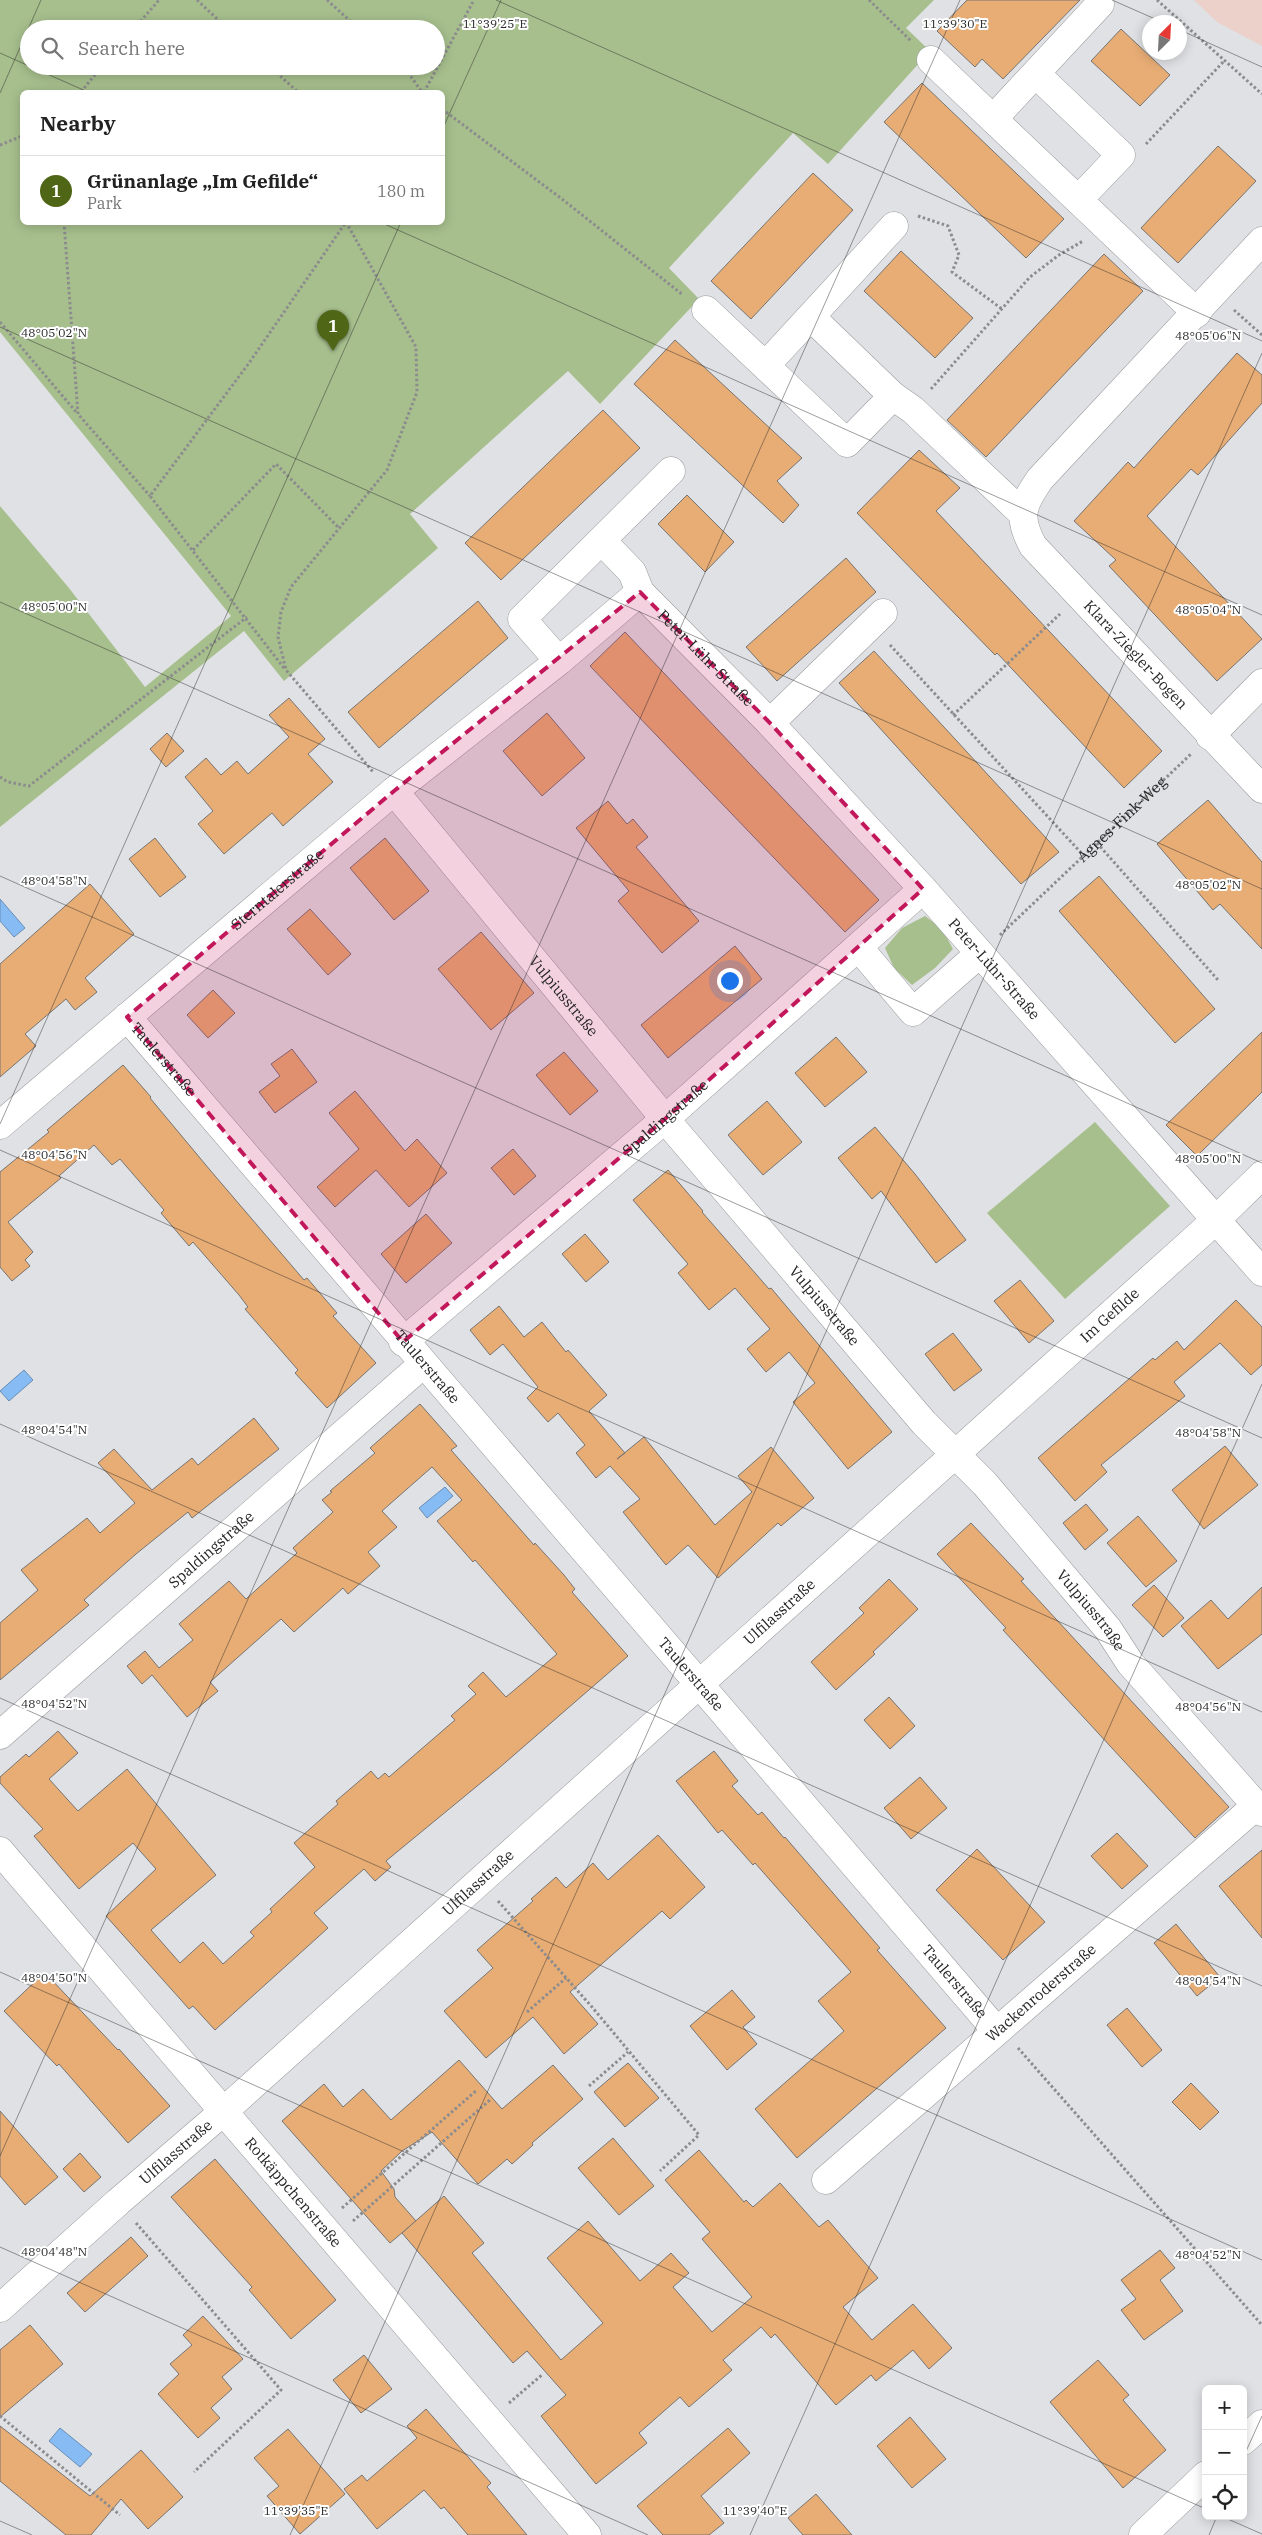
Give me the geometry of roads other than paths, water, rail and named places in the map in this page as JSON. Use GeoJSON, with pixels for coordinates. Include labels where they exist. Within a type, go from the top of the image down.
{"type":"FeatureCollection","features":[{"type":"Feature","properties":{"kind":"street"},"geometry":{"type":"LineString","coordinates":[[994,119],[1100,4]]}},
{"type":"Feature","properties":{"kind":"street"},"geometry":{"type":"LineString","coordinates":[[931,60],[1197,313]]}},
{"type":"Feature","properties":{"kind":"street"},"geometry":{"type":"LineString","coordinates":[[1036,74],[1121,154],[1079,199]]}},
{"type":"Feature","properties":{"kind":"street"},"geometry":{"type":"LineString","coordinates":[[766,365],[894,226]]}},
{"type":"Feature","properties":{"kind":"street"},"geometry":{"type":"LineString","coordinates":[[811,317],[1022,513],[1026,500],[1040,479],[1197,313],[1262,241]]}},
{"type":"Feature","properties":{"kind":"street"},"geometry":{"type":"LineString","coordinates":[[706,310],[847,443],[903,403]]}},
{"type":"Feature","properties":{"kind":"street"},"geometry":{"type":"LineString","coordinates":[[559,661],[522,619],[671,471]]}},
{"type":"Feature","properties":{"kind":"street","name":"Klara-Ziegler-Bogen"},"geometry":{"type":"LineString","coordinates":[[1022,513],[1025,531],[1033,546],[1262,789]]}},
{"type":"Feature","properties":{"kind":"street"},"geometry":{"type":"LineString","coordinates":[[602,541],[632,572],[640,592]]}},
{"type":"Feature","properties":{"kind":"street","name":"Sterntalerstraße"},"geometry":{"type":"LineString","coordinates":[[0,1125],[394,791],[559,661],[640,592]]}},
{"type":"Feature","properties":{"kind":"street","name":"Peter-Lühr-Straße"},"geometry":{"type":"LineString","coordinates":[[640,592],[770,723],[923,889],[1262,1272]]}},
{"type":"Feature","properties":{"kind":"street"},"geometry":{"type":"LineString","coordinates":[[770,723],[877,619]]}},
{"type":"Feature","properties":{"kind":"street"},"geometry":{"type":"LineString","coordinates":[[1210,736],[1262,683]]}},
{"type":"Feature","properties":{"kind":"street","name":"Vulpiusstraße"},"geometry":{"type":"LineString","coordinates":[[394,791],[665,1119],[924,1423],[985,1484],[1108,1629],[1130,1663],[1259,1809]]}},
{"type":"Feature","properties":{"kind":"street","name":"Spaldingstraße"},"geometry":{"type":"LineString","coordinates":[[404,1342],[665,1119],[923,889]]}},
{"type":"Feature","properties":{"kind":"street"},"geometry":{"type":"LineString","coordinates":[[859,948],[913,1012],[979,954]]}},
{"type":"Feature","properties":{"kind":"street","name":"Taulerstraße"},"geometry":{"type":"LineString","coordinates":[[127,1017],[996,2030]]}},
{"type":"Feature","properties":{"kind":"street","name":"Im Gefilde"},"geometry":{"type":"LineString","coordinates":[[955,1454],[1217,1219],[1262,1175]]}},
{"type":"Feature","properties":{"kind":"street","name":"Spaldingstraße"},"geometry":{"type":"LineString","coordinates":[[0,1735],[423,1364]]}},
{"type":"Feature","properties":{"kind":"street","name":"Ulfilasstraße"},"geometry":{"type":"LineString","coordinates":[[0,2308],[118,2202],[224,2111],[699,1682],[955,1454]]}},
{"type":"Feature","properties":{"kind":"street","name":"Wackenroderstraße"},"geometry":{"type":"LineString","coordinates":[[826,2180],[996,2030],[1259,1809]]}},
{"type":"Feature","properties":{"kind":"street","name":"Rotkäppchenstraße"},"geometry":{"type":"LineString","coordinates":[[0,1851],[586,2535]]}},
{"type":"Feature","properties":{"kind":"street"},"geometry":{"type":"LineString","coordinates":[[1247,2437],[1262,2424]]}},
{"type":"Feature","properties":{"kind":"street"},"geometry":{"type":"LineString","coordinates":[[1143,2535],[1202,2479]]}},
{"type":"Feature","properties":{"kind":"water"},"geometry":{"type":"Polygon","coordinates":[[[0,899],[25,928],[14,937],[0,921],[0,899]]]}},
{"type":"Feature","properties":{"kind":"water"},"geometry":{"type":"Polygon","coordinates":[[[24,1370],[33,1380],[9,1401],[0,1391],[24,1370]]]}},
{"type":"Feature","properties":{"kind":"water"},"geometry":{"type":"Polygon","coordinates":[[[445,1487],[453,1496],[427,1518],[419,1508],[445,1487]]]}},
{"type":"Feature","properties":{"kind":"water"},"geometry":{"type":"Polygon","coordinates":[[[60,2428],[92,2454],[80,2467],[49,2441],[60,2428]]]}},
{"type":"Feature","properties":{"kind":"place","name":"Grünanlage „Im Gefilde“"},"geometry":{"type":"Point","coordinates":[333,351]}}]}
